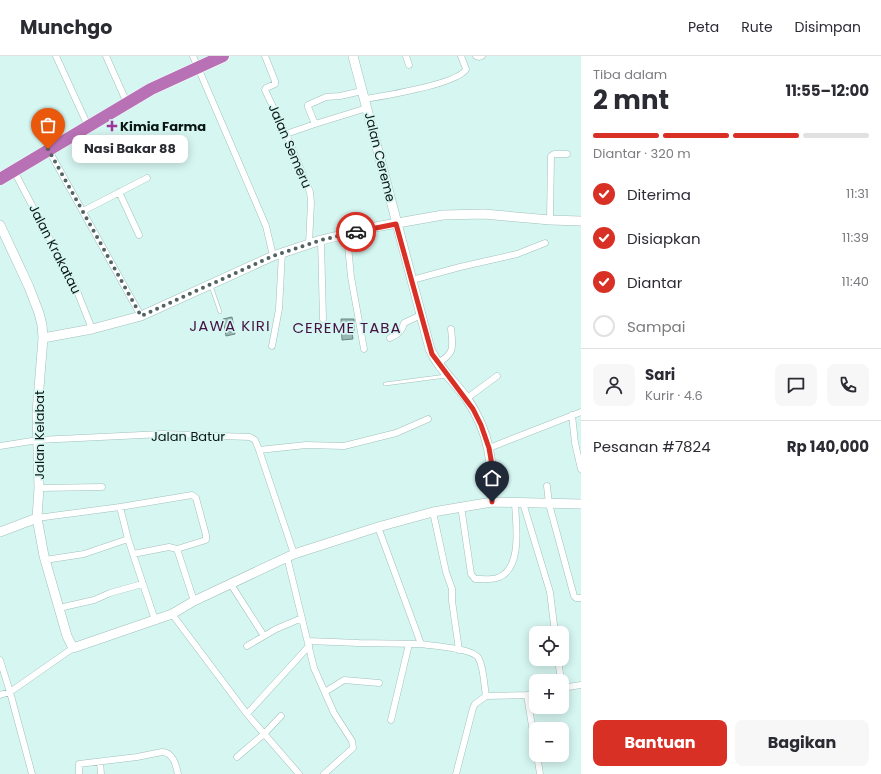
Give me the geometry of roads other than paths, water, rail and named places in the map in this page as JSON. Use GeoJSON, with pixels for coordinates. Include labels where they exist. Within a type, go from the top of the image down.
{"type":"FeatureCollection","features":[{"type":"Feature","properties":{"kind":"highway"},"geometry":{"type":"LineString","coordinates":[[0,179],[151,89],[223,56]]}},
{"type":"Feature","properties":{"kind":"street"},"geometry":{"type":"LineString","coordinates":[[56,56],[88,126]]}},
{"type":"Feature","properties":{"kind":"street"},"geometry":{"type":"LineString","coordinates":[[106,56],[127,103]]}},
{"type":"Feature","properties":{"kind":"street"},"geometry":{"type":"LineString","coordinates":[[193,56],[278,254],[280,304],[272,346]]}},
{"type":"Feature","properties":{"kind":"street","name":"Jalan Semeru"},"geometry":{"type":"LineString","coordinates":[[264,56],[275,81],[275,84],[266,88],[265,90],[286,134],[311,197],[309,244]]}},
{"type":"Feature","properties":{"kind":"street","name":"Jalan Cereme"},"geometry":{"type":"LineString","coordinates":[[353,56],[430,349],[466,399],[481,425],[489,448],[493,471],[492,502]]}},
{"type":"Feature","properties":{"kind":"street"},"geometry":{"type":"LineString","coordinates":[[406,56],[409,65]]}},
{"type":"Feature","properties":{"kind":"street"},"geometry":{"type":"LineString","coordinates":[[286,134],[315,124],[364,99],[437,84],[460,75],[464,73],[466,69],[461,56]]}},
{"type":"Feature","properties":{"kind":"street"},"geometry":{"type":"LineString","coordinates":[[476,56],[482,56]]}},
{"type":"Feature","properties":{"kind":"street"},"geometry":{"type":"LineString","coordinates":[[315,124],[308,105],[326,97],[340,96],[364,99]]}},
{"type":"Feature","properties":{"kind":"street"},"geometry":{"type":"LineString","coordinates":[[48,149],[141,316]]}},
{"type":"Feature","properties":{"kind":"street"},"geometry":{"type":"LineString","coordinates":[[550,220],[551,156],[554,154],[567,154]]}},
{"type":"Feature","properties":{"kind":"street","name":"Jalan Krakatau"},"geometry":{"type":"LineString","coordinates":[[14,171],[77,291],[92,329]]}},
{"type":"Feature","properties":{"kind":"street"},"geometry":{"type":"LineString","coordinates":[[83,211],[147,178]]}},
{"type":"Feature","properties":{"kind":"street"},"geometry":{"type":"LineString","coordinates":[[119,192],[139,235]]}},
{"type":"Feature","properties":{"kind":"street"},"geometry":{"type":"LineString","coordinates":[[43,338],[92,329],[141,316],[278,254],[321,240],[375,227],[443,215],[484,214],[550,220],[581,221]]}},
{"type":"Feature","properties":{"kind":"street","name":"Jalan Kelabat"},"geometry":{"type":"LineString","coordinates":[[0,225],[29,287],[42,325],[43,338],[38,395],[39,488],[37,518],[45,560],[67,636],[73,648]]}},
{"type":"Feature","properties":{"kind":"street"},"geometry":{"type":"LineString","coordinates":[[346,235],[351,277],[364,349]]}},
{"type":"Feature","properties":{"kind":"street"},"geometry":{"type":"LineString","coordinates":[[321,240],[323,319]]}},
{"type":"Feature","properties":{"kind":"street"},"geometry":{"type":"LineString","coordinates":[[412,280],[517,254],[545,243]]}},
{"type":"Feature","properties":{"kind":"street"},"geometry":{"type":"LineString","coordinates":[[390,338],[399,334],[404,324],[421,315]]}},
{"type":"Feature","properties":{"kind":"street"},"geometry":{"type":"LineString","coordinates":[[438,362],[447,358],[453,345],[451,329]]}},
{"type":"Feature","properties":{"kind":"street"},"geometry":{"type":"LineString","coordinates":[[466,399],[497,376]]}},
{"type":"Feature","properties":{"kind":"street"},"geometry":{"type":"LineString","coordinates":[[489,448],[581,412]]}},
{"type":"Feature","properties":{"kind":"street"},"geometry":{"type":"LineString","coordinates":[[572,415],[575,443],[581,470]]}},
{"type":"Feature","properties":{"kind":"street"},"geometry":{"type":"LineString","coordinates":[[259,450],[306,445],[344,446],[396,433],[428,419]]}},
{"type":"Feature","properties":{"kind":"street","name":"Jalan Batur"},"geometry":{"type":"LineString","coordinates":[[0,446],[38,440],[164,434],[243,436],[250,437],[255,440],[290,555],[302,618],[314,668],[334,713],[354,745],[353,748],[324,774]]}},
{"type":"Feature","properties":{"kind":"street"},"geometry":{"type":"LineString","coordinates":[[547,486],[549,504],[574,596],[576,598],[581,598]]}},
{"type":"Feature","properties":{"kind":"street"},"geometry":{"type":"LineString","coordinates":[[39,488],[102,487]]}},
{"type":"Feature","properties":{"kind":"street"},"geometry":{"type":"LineString","coordinates":[[0,532],[37,518],[120,507],[188,495],[194,496],[206,535],[206,540],[177,549],[169,547],[133,554]]}},
{"type":"Feature","properties":{"kind":"street"},"geometry":{"type":"LineString","coordinates":[[0,695],[10,692],[73,648],[172,614],[194,601],[290,555],[378,527],[461,506],[492,502],[581,504]]}},
{"type":"Feature","properties":{"kind":"street"},"geometry":{"type":"LineString","coordinates":[[461,506],[471,574],[475,579],[496,579],[508,572],[515,559],[519,503]]}},
{"type":"Feature","properties":{"kind":"street"},"geometry":{"type":"LineString","coordinates":[[519,503],[550,592],[554,626]]}},
{"type":"Feature","properties":{"kind":"street"},"geometry":{"type":"LineString","coordinates":[[120,507],[142,584],[156,620]]}},
{"type":"Feature","properties":{"kind":"street"},"geometry":{"type":"LineString","coordinates":[[433,512],[446,572],[452,589],[452,601],[459,650]]}},
{"type":"Feature","properties":{"kind":"street"},"geometry":{"type":"LineString","coordinates":[[378,527],[420,644]]}},
{"type":"Feature","properties":{"kind":"street"},"geometry":{"type":"LineString","coordinates":[[45,560],[84,554],[128,539]]}},
{"type":"Feature","properties":{"kind":"street"},"geometry":{"type":"LineString","coordinates":[[177,549],[194,601]]}},
{"type":"Feature","properties":{"kind":"street"},"geometry":{"type":"LineString","coordinates":[[59,608],[94,600],[110,593],[142,584]]}},
{"type":"Feature","properties":{"kind":"street"},"geometry":{"type":"LineString","coordinates":[[230,584],[264,636]]}},
{"type":"Feature","properties":{"kind":"street"},"geometry":{"type":"LineString","coordinates":[[172,614],[247,714],[295,772]]}},
{"type":"Feature","properties":{"kind":"street"},"geometry":{"type":"LineString","coordinates":[[246,646],[276,629],[302,618]]}},
{"type":"Feature","properties":{"kind":"street"},"geometry":{"type":"LineString","coordinates":[[247,714],[308,643],[420,644],[474,653],[479,659],[486,696]]}},
{"type":"Feature","properties":{"kind":"street"},"geometry":{"type":"LineString","coordinates":[[391,720],[409,644]]}},
{"type":"Feature","properties":{"kind":"street"},"geometry":{"type":"LineString","coordinates":[[0,660],[32,774]]}},
{"type":"Feature","properties":{"kind":"street"},"geometry":{"type":"LineString","coordinates":[[325,692],[344,680],[379,683]]}},
{"type":"Feature","properties":{"kind":"street"},"geometry":{"type":"LineString","coordinates":[[569,687],[581,685]]}},
{"type":"Feature","properties":{"kind":"street"},"geometry":{"type":"LineString","coordinates":[[456,774],[473,708],[475,704],[486,696],[527,695],[531,722]]}},
{"type":"Feature","properties":{"kind":"street"},"geometry":{"type":"LineString","coordinates":[[237,757],[264,734],[281,716]]}},
{"type":"Feature","properties":{"kind":"street"},"geometry":{"type":"LineString","coordinates":[[79,774],[78,765],[142,756],[155,752],[166,752],[170,754],[173,759],[178,774]]}},
{"type":"Feature","properties":{"kind":"street"},"geometry":{"type":"LineString","coordinates":[[100,762],[101,774]]}},
{"type":"Feature","properties":{"kind":"street"},"geometry":{"type":"LineString","coordinates":[[538,762],[540,774]]}},
{"type":"Feature","properties":{"kind":"lane"},"geometry":{"type":"LineString","coordinates":[[211,284],[220,312]]}},
{"type":"Feature","properties":{"kind":"lane"},"geometry":{"type":"LineString","coordinates":[[385,384],[448,376]]}},
{"type":"Feature","properties":{"kind":"place","name":"Kimia Farma"},"geometry":{"type":"Point","coordinates":[112,126]}},
{"type":"Feature","properties":{"kind":"place","name":"Nasi Bakar 88"},"geometry":{"type":"Point","coordinates":[48,149]}},
{"type":"Feature","properties":{"kind":"district","name":"JAWA KIRI"},"geometry":{"type":"Point","coordinates":[230,325]}},
{"type":"Feature","properties":{"kind":"district","name":"CEREME TABA"},"geometry":{"type":"Point","coordinates":[347,327]}}]}
